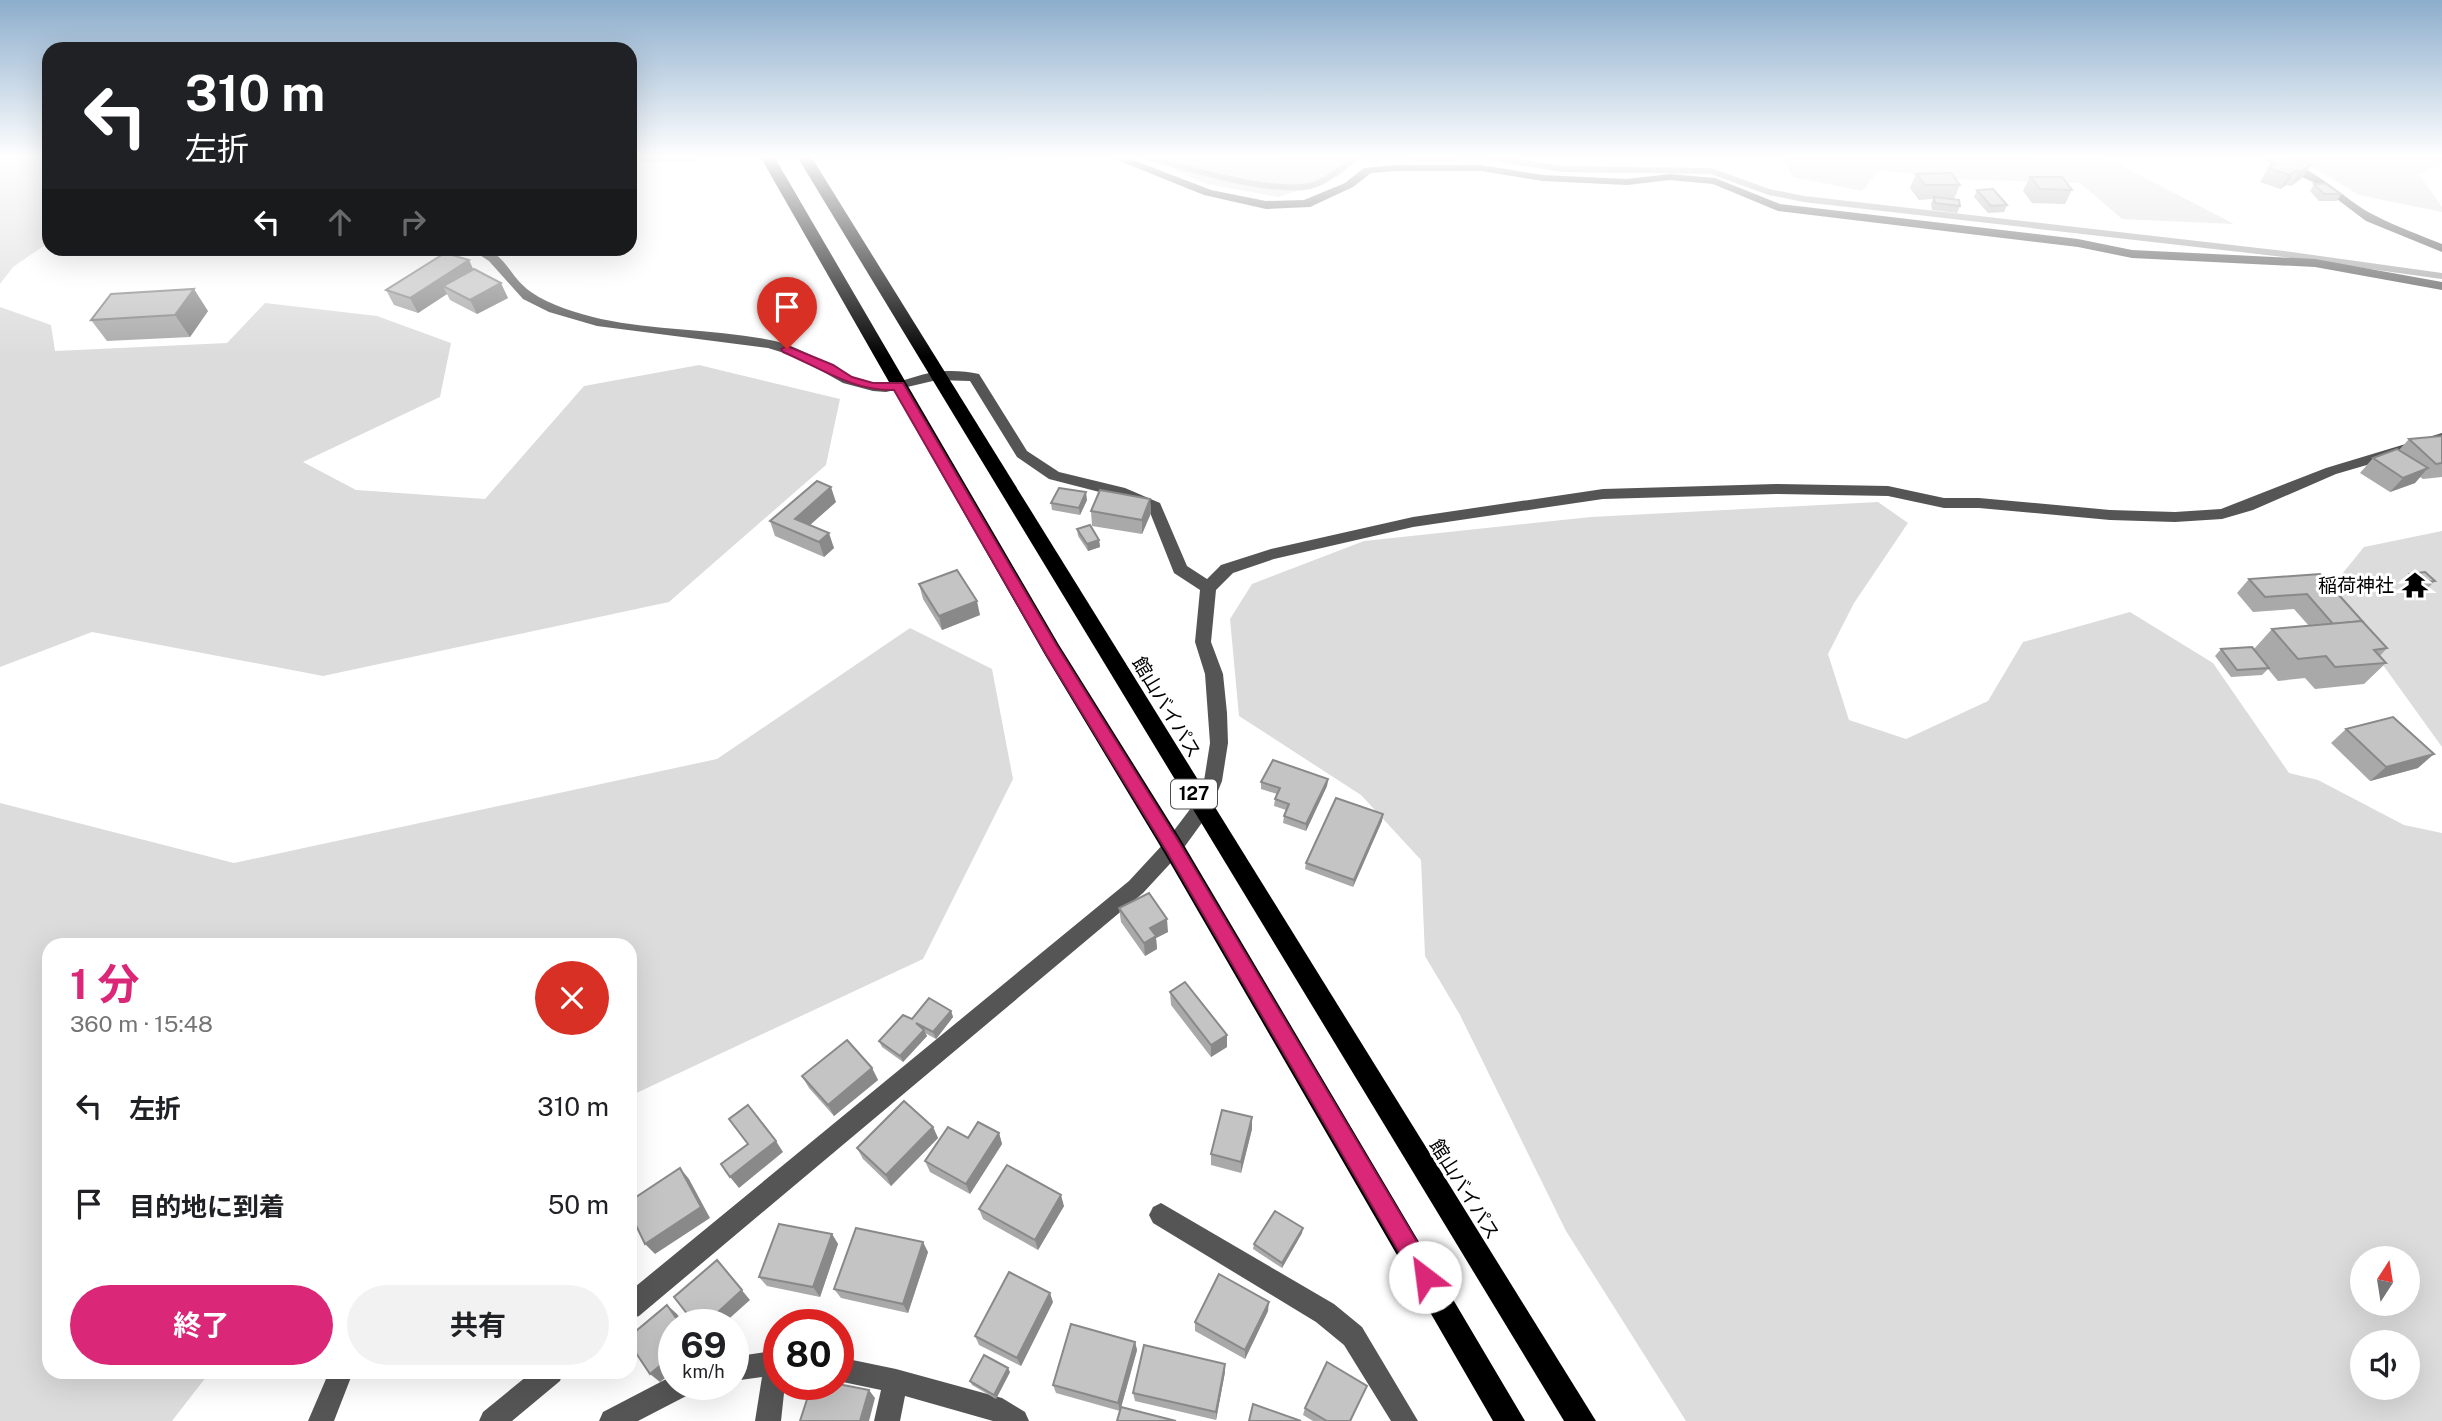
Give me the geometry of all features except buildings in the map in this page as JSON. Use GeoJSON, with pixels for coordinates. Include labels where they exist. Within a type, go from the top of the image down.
{"type":"FeatureCollection","features":[{"type":"Feature","properties":{"kind":"highway","name":"127"},"geometry":{"type":"LineString","coordinates":[[806,224],[1052,650],[1173,847],[1510,1421]]}},
{"type":"Feature","properties":{"kind":"highway","name":"館山バイパス"},"geometry":{"type":"LineString","coordinates":[[845,224],[1581,1421]]}},
{"type":"Feature","properties":{"kind":"street"},"geometry":{"type":"LineString","coordinates":[[1922,224],[2078,243],[2132,254],[2315,263],[2442,286]]}},
{"type":"Feature","properties":{"kind":"street"},"geometry":{"type":"LineString","coordinates":[[2385,224],[2442,248]]}},
{"type":"Feature","properties":{"kind":"street"},"geometry":{"type":"LineString","coordinates":[[491,256],[503,265],[511,282],[528,296],[579,317],[602,323],[770,344],[802,354],[855,382],[886,388],[937,376],[974,377],[1022,454],[1054,476],[1120,492],[1155,507],[1180,569],[1208,589]]}},
{"type":"Feature","properties":{"kind":"street"},"geometry":{"type":"LineString","coordinates":[[637,1301],[1136,887],[1173,847],[1202,808],[1213,781],[1219,743],[1213,674],[1203,642],[1208,589],[1227,569],[1271,554],[1413,522],[1603,494],[1776,488],[1888,491],[1944,503],[1979,503],[2110,515],[2175,517],[2222,514],[2331,471],[2442,438]]}},
{"type":"Feature","properties":{"kind":"street"},"geometry":{"type":"LineString","coordinates":[[1161,1215],[1325,1313],[1353,1336],[1405,1421]]}},
{"type":"Feature","properties":{"kind":"street"},"geometry":{"type":"LineString","coordinates":[[854,1372],[1002,1411],[1016,1421]]}},
{"type":"Feature","properties":{"kind":"street"},"geometry":{"type":"LineString","coordinates":[[321,1421],[338,1379]]}},
{"type":"Feature","properties":{"kind":"street"},"geometry":{"type":"LineString","coordinates":[[492,1421],[543,1379]]}},
{"type":"Feature","properties":{"kind":"street"},"geometry":{"type":"LineString","coordinates":[[887,1421],[896,1381]]}},
{"type":"Feature","properties":{"kind":"street"},"geometry":{"type":"LineString","coordinates":[[612,1421],[658,1397]]}},
{"type":"Feature","properties":{"kind":"street"},"geometry":{"type":"LineString","coordinates":[[768,1421],[772,1400]]}},
{"type":"Feature","properties":{"kind":"shaded area"},"geometry":{"type":"Polygon","coordinates":[[[0,224],[42,224],[42,247],[13,267],[0,284],[0,224]]]}},
{"type":"Feature","properties":{"kind":"shaded area"},"geometry":{"type":"Polygon","coordinates":[[[265,303],[377,316],[451,343],[440,397],[303,462],[356,490],[485,499],[584,386],[699,365],[840,399],[826,465],[669,602],[323,676],[92,632],[0,667],[0,307],[51,325],[55,351],[227,343],[265,303]]]}},
{"type":"Feature","properties":{"kind":"shaded area"},"geometry":{"type":"Polygon","coordinates":[[[1878,502],[1908,523],[1854,603],[1828,654],[1849,720],[1906,739],[1988,701],[2023,642],[2130,612],[2213,663],[2289,773],[2318,780],[2404,825],[2442,833],[2442,1421],[1686,1421],[1566,1231],[1460,1015],[1425,956],[1421,860],[1361,795],[1239,716],[1230,619],[1252,584],[1364,541],[1591,517],[1878,502]]]}},
{"type":"Feature","properties":{"kind":"shaded area"},"geometry":{"type":"Polygon","coordinates":[[[2442,531],[2442,747],[2329,590],[2364,547],[2442,531]]]}},
{"type":"Feature","properties":{"kind":"shaded area"},"geometry":{"type":"Polygon","coordinates":[[[910,628],[992,669],[1013,779],[923,959],[637,1093],[637,938],[42,938],[42,1379],[205,1379],[172,1421],[0,1421],[0,803],[234,863],[717,759],[910,628]]]}},
{"type":"Feature","properties":{"kind":"waterway"},"geometry":{"type":"LineString","coordinates":[[2025,224],[2284,254],[2442,276]]}},
{"type":"Feature","properties":{"kind":"place","name":"稲荷神社"},"geometry":{"type":"Point","coordinates":[2415,585]}},
{"type":"Feature","properties":{"kind":"route"},"geometry":{"type":"LineString","coordinates":[[787,349],[829,367],[848,380],[873,387],[898,386],[1425,1277]]}}]}
